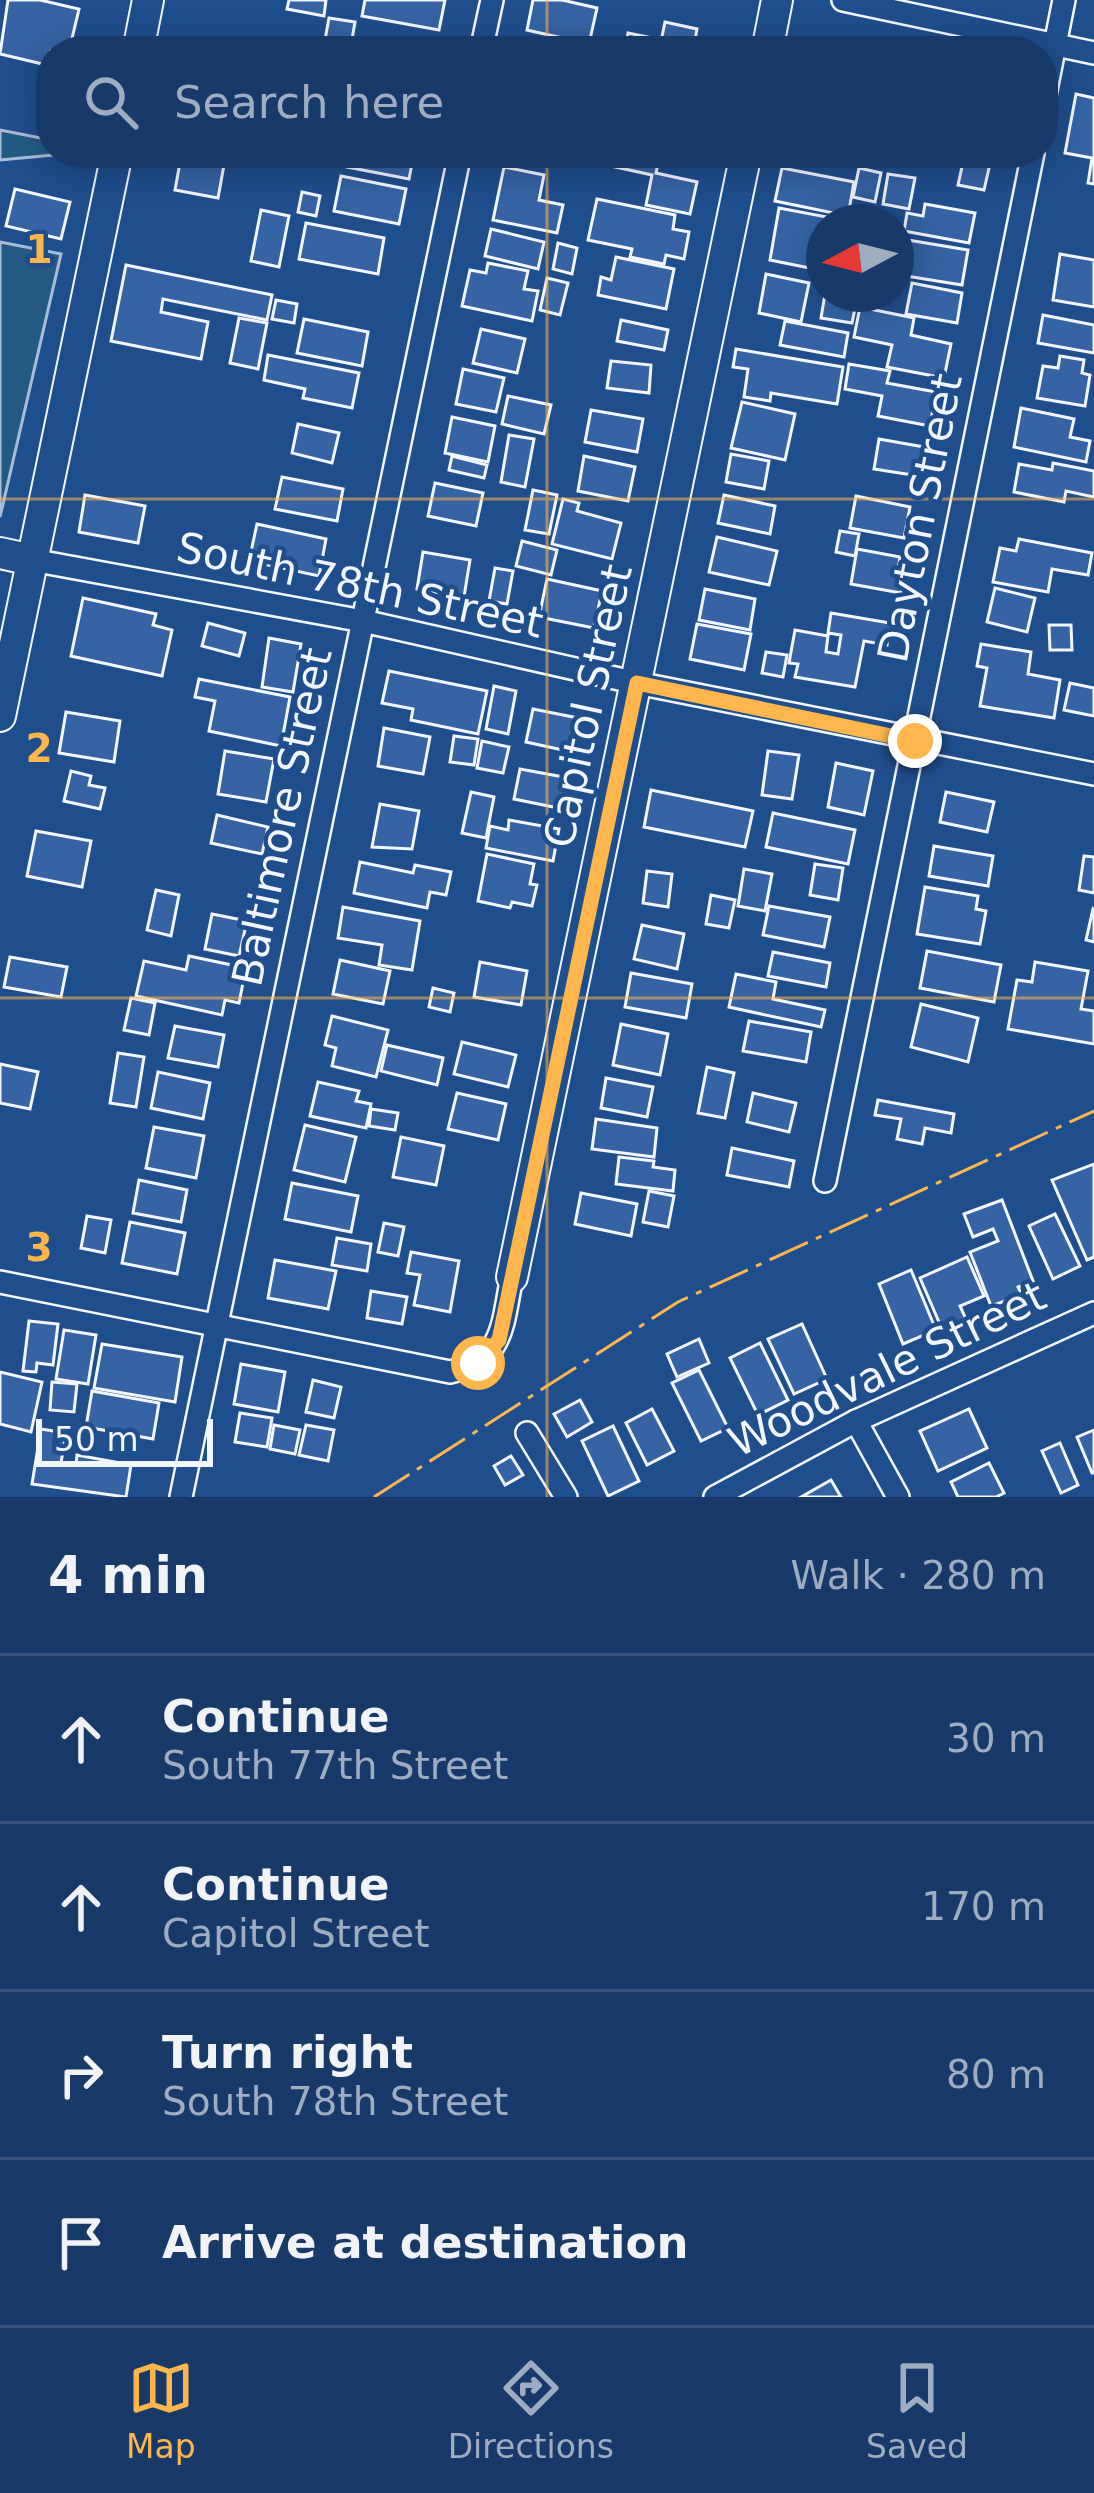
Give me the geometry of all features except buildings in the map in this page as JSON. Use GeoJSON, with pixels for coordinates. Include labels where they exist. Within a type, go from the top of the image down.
{"type":"FeatureCollection","features":[{"type":"Feature","properties":{"kind":"street"},"geometry":{"type":"LineString","coordinates":[[141,36],[148,0]]}},
{"type":"Feature","properties":{"kind":"street"},"geometry":{"type":"LineString","coordinates":[[484,36],[491,0]]}},
{"type":"Feature","properties":{"kind":"street"},"geometry":{"type":"LineString","coordinates":[[770,36],[777,0]]}},
{"type":"Feature","properties":{"kind":"street"},"geometry":{"type":"LineString","coordinates":[[843,0],[1013,36]]}},
{"type":"Feature","properties":{"kind":"street"},"geometry":{"type":"LineString","coordinates":[[1057,36],[1064,0]]}},
{"type":"Feature","properties":{"kind":"street"},"geometry":{"type":"LineString","coordinates":[[1058,46],[1094,53]]}},
{"type":"Feature","properties":{"kind":"street"},"geometry":{"type":"LineString","coordinates":[[0,716],[113,168]]}},
{"type":"Feature","properties":{"kind":"street","name":"Baltimore Street"},"geometry":{"type":"LineString","coordinates":[[181,1497],[457,168]]}},
{"type":"Feature","properties":{"kind":"street","name":"Capitol Street"},"geometry":{"type":"LineString","coordinates":[[512,1276],[743,168]]}},
{"type":"Feature","properties":{"kind":"street","name":"Dayton Street"},"geometry":{"type":"LineString","coordinates":[[825,1181],[1030,168]]}},
{"type":"Feature","properties":{"kind":"street"},"geometry":{"type":"LineString","coordinates":[[0,553],[32,560]]}},
{"type":"Feature","properties":{"kind":"street","name":"South 78th Street"},"geometry":{"type":"LineString","coordinates":[[32,560],[363,621],[637,683],[1094,774]]}},
{"type":"Feature","properties":{"kind":"street"},"geometry":{"type":"LineString","coordinates":[[0,1282],[450,1372],[478,1363],[499,1340],[512,1276]]}},
{"type":"Feature","properties":{"kind":"street","name":"Woodvale Street"},"geometry":{"type":"LineString","coordinates":[[715,1497],[856,1421],[1094,1313]]}},
{"type":"Feature","properties":{"kind":"street"},"geometry":{"type":"LineString","coordinates":[[856,1421],[898,1497]]}},
{"type":"Feature","properties":{"kind":"street"},"geometry":{"type":"LineString","coordinates":[[527,1433],[566,1497]]}},
{"type":"Feature","properties":{"kind":"shaded area"},"geometry":{"type":"Polygon","coordinates":[[[0,130],[36,137],[36,157],[0,160],[0,130]]]}},
{"type":"Feature","properties":{"kind":"shaded area"},"geometry":{"type":"Polygon","coordinates":[[[0,242],[61,254],[0,517],[0,242]]]}},
{"type":"Feature","properties":{"kind":"power"},"geometry":{"type":"LineString","coordinates":[[374,1497],[678,1302],[1094,1111]]}},
{"type":"Feature","properties":{"kind":"route"},"geometry":{"type":"LineString","coordinates":[[478,1363],[499,1340],[637,683],[915,741]]}}]}
